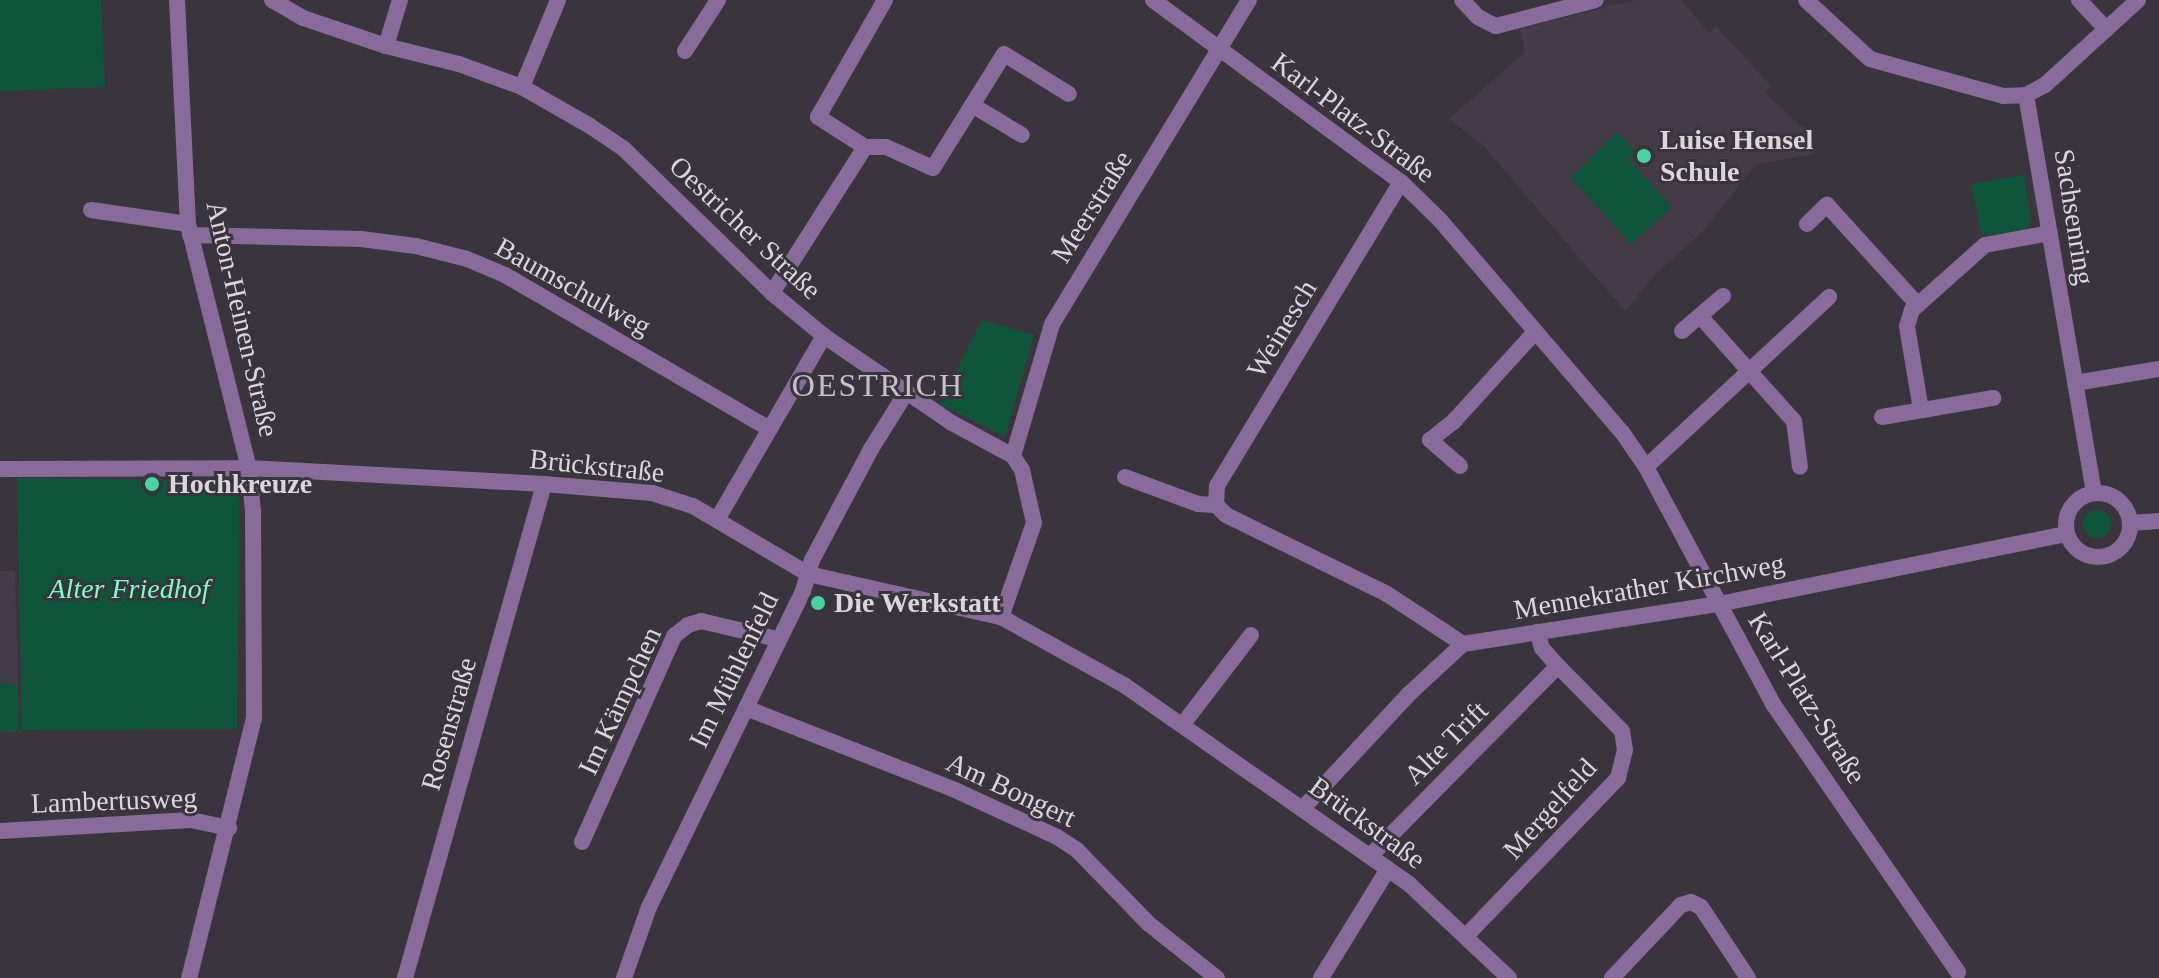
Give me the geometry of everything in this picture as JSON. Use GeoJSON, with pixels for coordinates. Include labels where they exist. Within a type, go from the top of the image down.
{"type":"FeatureCollection","features":[{"type":"Feature","properties":{"kind":"street","name":"Anton-Heinen-Straße"},"geometry":{"type":"LineString","coordinates":[[177,0],[189,229],[249,468],[253,512],[254,718],[229,828],[189,978]]}},
{"type":"Feature","properties":{"kind":"street","name":"Oestricher Straße"},"geometry":{"type":"LineString","coordinates":[[272,0],[303,18],[386,46],[459,64],[522,87],[624,149],[772,293],[824,336],[906,393],[1013,456]]}},
{"type":"Feature","properties":{"kind":"street"},"geometry":{"type":"LineString","coordinates":[[386,46],[400,0]]}},
{"type":"Feature","properties":{"kind":"street"},"geometry":{"type":"LineString","coordinates":[[522,87],[558,0]]}},
{"type":"Feature","properties":{"kind":"street"},"geometry":{"type":"LineString","coordinates":[[685,51],[718,0]]}},
{"type":"Feature","properties":{"kind":"street"},"geometry":{"type":"LineString","coordinates":[[885,0],[818,117],[865,147],[886,147],[933,168],[1004,54],[1069,94]]}},
{"type":"Feature","properties":{"kind":"street","name":"Karl-Platz-Straße"},"geometry":{"type":"LineString","coordinates":[[1153,0],[1401,182],[1440,220],[1622,432],[1646,467],[1773,704],[1958,972]]}},
{"type":"Feature","properties":{"kind":"street","name":"Meerstraße"},"geometry":{"type":"LineString","coordinates":[[1013,456],[1052,324],[1249,0]]}},
{"type":"Feature","properties":{"kind":"street"},"geometry":{"type":"LineString","coordinates":[[1462,0],[1478,17],[1496,26],[1596,0]]}},
{"type":"Feature","properties":{"kind":"street"},"geometry":{"type":"LineString","coordinates":[[1806,0],[1861,54],[1884,66],[2003,96],[2026,95],[2045,85],[2138,0]]}},
{"type":"Feature","properties":{"kind":"street"},"geometry":{"type":"LineString","coordinates":[[2079,0],[2106,29]]}},
{"type":"Feature","properties":{"kind":"street","name":"Sachsenring"},"geometry":{"type":"LineString","coordinates":[[2026,95],[2094,493]]}},
{"type":"Feature","properties":{"kind":"street"},"geometry":{"type":"LineString","coordinates":[[972,105],[1022,135]]}},
{"type":"Feature","properties":{"kind":"street"},"geometry":{"type":"LineString","coordinates":[[772,293],[865,147]]}},
{"type":"Feature","properties":{"kind":"street","name":"Weinesch"},"geometry":{"type":"LineString","coordinates":[[1216,505],[1217,486],[1401,182]]}},
{"type":"Feature","properties":{"kind":"street"},"geometry":{"type":"LineString","coordinates":[[1807,224],[1827,205],[1918,305]]}},
{"type":"Feature","properties":{"kind":"street","name":"Baumschulweg"},"geometry":{"type":"LineString","coordinates":[[91,210],[189,229],[361,239],[416,246],[467,259],[505,275],[770,429]]}},
{"type":"Feature","properties":{"kind":"street"},"geometry":{"type":"LineString","coordinates":[[1921,410],[1907,326],[1912,310],[1985,245],[2050,233]]}},
{"type":"Feature","properties":{"kind":"street"},"geometry":{"type":"LineString","coordinates":[[1682,331],[1723,296]]}},
{"type":"Feature","properties":{"kind":"street"},"geometry":{"type":"LineString","coordinates":[[1646,467],[1829,297]]}},
{"type":"Feature","properties":{"kind":"street"},"geometry":{"type":"LineString","coordinates":[[1700,316],[1794,421],[1800,467]]}},
{"type":"Feature","properties":{"kind":"street"},"geometry":{"type":"LineString","coordinates":[[1460,466],[1430,440],[1454,421],[1535,332]]}},
{"type":"Feature","properties":{"kind":"street"},"geometry":{"type":"LineString","coordinates":[[718,518],[824,336]]}},
{"type":"Feature","properties":{"kind":"street"},"geometry":{"type":"LineString","coordinates":[[2075,383],[2159,369]]}},
{"type":"Feature","properties":{"kind":"street","name":"Im Mühlenfeld"},"geometry":{"type":"LineString","coordinates":[[624,978],[649,907],[803,591],[808,574],[871,449],[906,393]]}},
{"type":"Feature","properties":{"kind":"street"},"geometry":{"type":"LineString","coordinates":[[1882,417],[1993,398]]}},
{"type":"Feature","properties":{"kind":"street"},"geometry":{"type":"LineString","coordinates":[[1001,617],[1034,523],[1022,470],[1013,456]]}},
{"type":"Feature","properties":{"kind":"street","name":"Brückstraße"},"geometry":{"type":"LineString","coordinates":[[0,469],[249,468],[652,493],[718,518],[808,574],[1001,617],[1124,685],[1388,869],[1466,936],[1509,978]]}},
{"type":"Feature","properties":{"kind":"street"},"geometry":{"type":"LineString","coordinates":[[1125,477],[1198,504],[1216,505],[1226,515],[1387,594],[1463,644],[1410,693],[1303,808]]}},
{"type":"Feature","properties":{"kind":"street","name":"Rosenstraße"},"geometry":{"type":"LineString","coordinates":[[405,978],[544,484]]}},
{"type":"Feature","properties":{"kind":"street"},"geometry":{"type":"LineString","coordinates":[[2094,493],[2114,497],[2127,512],[2130,523],[2125,542],[2108,555],[2088,555],[2078,550],[2067,534],[2069,511],[2075,502],[2094,493]]}},
{"type":"Feature","properties":{"kind":"street"},"geometry":{"type":"LineString","coordinates":[[2130,523],[2159,521]]}},
{"type":"Feature","properties":{"kind":"street","name":"Mennekrather Kirchweg"},"geometry":{"type":"LineString","coordinates":[[1463,644],[1719,604],[2067,534]]}},
{"type":"Feature","properties":{"kind":"street","name":"Im Kämpchen"},"geometry":{"type":"LineString","coordinates":[[582,842],[674,636],[688,625],[701,621],[777,639]]}},
{"type":"Feature","properties":{"kind":"street","name":"Mergelfeld"},"geometry":{"type":"LineString","coordinates":[[1466,936],[1618,778],[1625,750],[1622,731],[1542,648],[1537,632]]}},
{"type":"Feature","properties":{"kind":"street"},"geometry":{"type":"LineString","coordinates":[[1183,724],[1251,635]]}},
{"type":"Feature","properties":{"kind":"street","name":"Alte Trift"},"geometry":{"type":"LineString","coordinates":[[1370,856],[1558,666]]}},
{"type":"Feature","properties":{"kind":"street","name":"Am Bongert"},"geometry":{"type":"LineString","coordinates":[[746,708],[982,802],[1057,837],[1077,850],[1149,924],[1217,978]]}},
{"type":"Feature","properties":{"kind":"street","name":"Lambertusweg"},"geometry":{"type":"LineString","coordinates":[[0,831],[191,820],[229,828]]}},
{"type":"Feature","properties":{"kind":"street"},"geometry":{"type":"LineString","coordinates":[[1321,978],[1388,869]]}},
{"type":"Feature","properties":{"kind":"street"},"geometry":{"type":"LineString","coordinates":[[1612,978],[1681,905],[1691,902],[1701,907],[1748,978]]}},
{"type":"Feature","properties":{"kind":"shaded area","name":"Luise Hensel Schule"},"geometry":{"type":"Polygon","coordinates":[[[1635,0],[1681,0],[1709,33],[1716,27],[1771,86],[1765,93],[1812,136],[1813,154],[1755,165],[1705,229],[1653,277],[1625,311],[1482,144],[1449,119],[1525,52],[1520,29],[1635,0]]]}},
{"type":"Feature","properties":{"kind":"shaded area"},"geometry":{"type":"Polygon","coordinates":[[[0,571],[15,571],[19,731],[0,732],[0,571]]]}},
{"type":"Feature","properties":{"kind":"green space"},"geometry":{"type":"Polygon","coordinates":[[[0,0],[101,0],[105,87],[0,91],[0,0]]]}},
{"type":"Feature","properties":{"kind":"green space"},"geometry":{"type":"Polygon","coordinates":[[[1617,132],[1636,152],[1628,159],[1672,207],[1631,244],[1571,178],[1617,132]]]}},
{"type":"Feature","properties":{"kind":"green space"},"geometry":{"type":"Polygon","coordinates":[[[2024,175],[2031,222],[2026,231],[1982,236],[1971,184],[2024,175]]]}},
{"type":"Feature","properties":{"kind":"green space"},"geometry":{"type":"Polygon","coordinates":[[[982,320],[1034,335],[1005,437],[940,404],[982,320]]]}},
{"type":"Feature","properties":{"kind":"green space","name":"Alter Friedhof"},"geometry":{"type":"Polygon","coordinates":[[[17,478],[240,481],[237,729],[22,730],[17,478]]]}},
{"type":"Feature","properties":{"kind":"green space"},"geometry":{"type":"Polygon","coordinates":[[[2097,510],[2107,514],[2111,524],[2107,534],[2097,538],[2087,534],[2083,524],[2087,514],[2097,510]]]}},
{"type":"Feature","properties":{"kind":"green space"},"geometry":{"type":"Polygon","coordinates":[[[0,677],[2,684],[18,684],[19,731],[0,732],[0,677]]]}},
{"type":"Feature","properties":{"kind":"place","name":"Luise Hensel Schule"},"geometry":{"type":"Point","coordinates":[1644,156]}},
{"type":"Feature","properties":{"kind":"place","name":"Hochkreuze"},"geometry":{"type":"Point","coordinates":[152,484]}},
{"type":"Feature","properties":{"kind":"place","name":"Die Werkstatt"},"geometry":{"type":"Point","coordinates":[818,603]}},
{"type":"Feature","properties":{"kind":"district","name":"OESTRICH"},"geometry":{"type":"Point","coordinates":[878,385]}}]}
